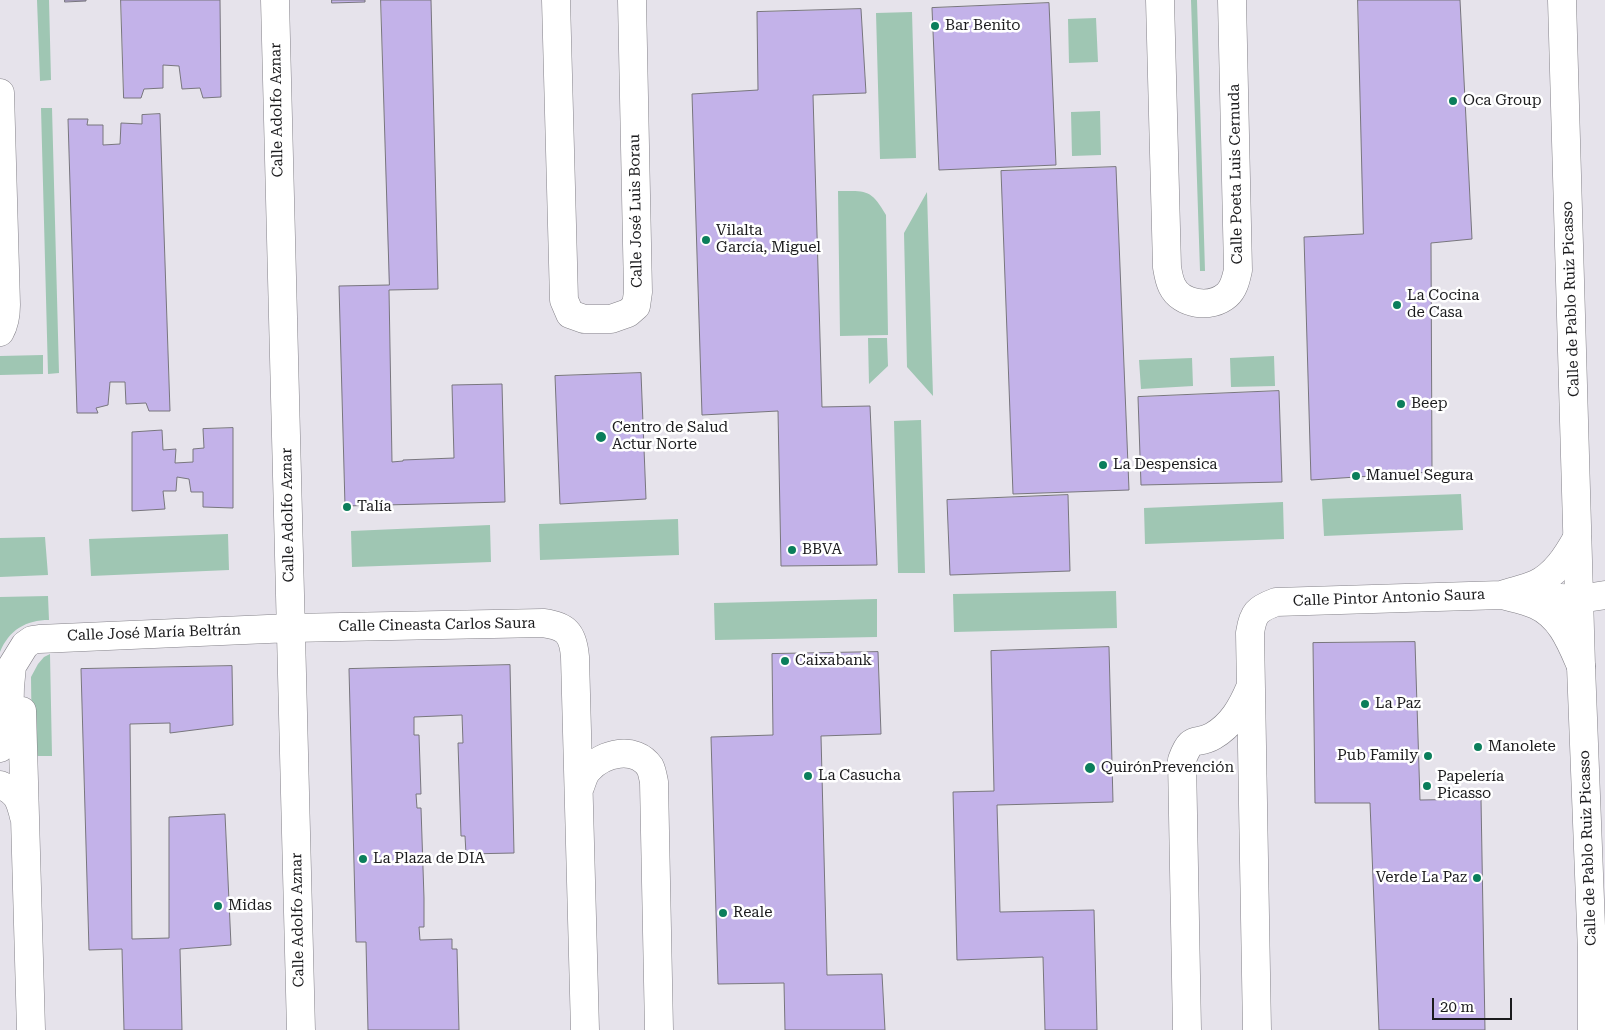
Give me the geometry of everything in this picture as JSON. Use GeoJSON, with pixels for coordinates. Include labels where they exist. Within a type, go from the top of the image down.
{"type":"FeatureCollection","features":[{"type":"Feature","properties":{"kind":"street","name":"Calle Adolfo Aznar"},"geometry":{"type":"LineString","coordinates":[[275,0],[301,1030]]}},
{"type":"Feature","properties":{"kind":"street","name":"Calle José Luis Borau"},"geometry":{"type":"LineString","coordinates":[[556,0],[564,300],[570,314],[584,319],[611,319],[628,313],[636,306],[638,292],[632,0]]}},
{"type":"Feature","properties":{"kind":"street","name":"Calle Poeta Luis Cernuda"},"geometry":{"type":"LineString","coordinates":[[1160,0],[1167,266],[1172,287],[1183,299],[1200,304],[1217,301],[1227,295],[1234,285],[1238,270],[1232,0]]}},
{"type":"Feature","properties":{"kind":"street","name":"Calle de Pablo Ruiz Picasso"},"geometry":{"type":"LineString","coordinates":[[1562,0],[1577,538],[1592,597],[1581,666],[1598,944],[1592,1030]]}},
{"type":"Feature","properties":{"kind":"street"},"geometry":{"type":"LineString","coordinates":[[0,93],[6,305],[4,322],[0,332]]}},
{"type":"Feature","properties":{"kind":"street","name":"Calle Pintor Antonio Saura"},"geometry":{"type":"LineString","coordinates":[[1257,1030],[1250,633],[1252,621],[1261,608],[1276,602],[1502,595],[1537,584],[1558,568],[1577,538]]}},
{"type":"Feature","properties":{"kind":"street","name":"Calle de Pablo Ruiz Picasso"},"geometry":{"type":"LineString","coordinates":[[1502,595],[1536,605],[1552,616],[1569,637],[1581,666]]}},
{"type":"Feature","properties":{"kind":"street"},"geometry":{"type":"LineString","coordinates":[[1502,595],[1592,597]]}},
{"type":"Feature","properties":{"kind":"street","name":"Calle Cineasta Carlos Saura"},"geometry":{"type":"LineString","coordinates":[[291,628],[543,622],[560,627],[568,633],[574,643],[577,704],[585,1030]]}},
{"type":"Feature","properties":{"kind":"street","name":"Calle José María Beltrán"},"geometry":{"type":"LineString","coordinates":[[21,650],[32,640],[50,638],[291,628]]}},
{"type":"Feature","properties":{"kind":"street"},"geometry":{"type":"LineString","coordinates":[[0,748],[7,738],[9,727],[12,666],[21,650]]}},
{"type":"Feature","properties":{"kind":"street"},"geometry":{"type":"LineString","coordinates":[[21,650],[31,1030]]}},
{"type":"Feature","properties":{"kind":"street","name":"Calle Pintor Antonio Saura"},"geometry":{"type":"LineString","coordinates":[[1188,1030],[1182,760],[1186,748],[1195,741],[1212,737],[1228,725],[1241,708],[1251,686]]}},
{"type":"Feature","properties":{"kind":"street","name":"Calle Cineasta Carlos Saura"},"geometry":{"type":"LineString","coordinates":[[577,704],[582,722],[590,734],[602,745],[616,753],[629,754],[641,758],[651,768],[654,782],[659,1030]]}},
{"type":"Feature","properties":{"kind":"street"},"geometry":{"type":"LineString","coordinates":[[1212,737],[1232,744],[1244,754],[1252,768]]}},
{"type":"Feature","properties":{"kind":"street"},"geometry":{"type":"LineString","coordinates":[[580,787],[587,771],[600,760],[616,753]]}},
{"type":"Feature","properties":{"kind":"street"},"geometry":{"type":"LineString","coordinates":[[0,785],[8,788],[19,799],[24,820]]}},
{"type":"Feature","properties":{"kind":"green space"},"geometry":{"type":"Polygon","coordinates":[[[37,0],[49,0],[51,80],[40,81],[37,0]]]}},
{"type":"Feature","properties":{"kind":"green space"},"geometry":{"type":"Polygon","coordinates":[[[1191,0],[1197,0],[1205,271],[1200,271],[1191,0]]]}},
{"type":"Feature","properties":{"kind":"green space"},"geometry":{"type":"Polygon","coordinates":[[[912,12],[916,158],[880,159],[876,13],[912,12]]]}},
{"type":"Feature","properties":{"kind":"green space"},"geometry":{"type":"Polygon","coordinates":[[[1096,18],[1098,62],[1069,63],[1068,19],[1096,18]]]}},
{"type":"Feature","properties":{"kind":"green space"},"geometry":{"type":"Polygon","coordinates":[[[41,108],[52,108],[59,373],[48,374],[41,108]]]}},
{"type":"Feature","properties":{"kind":"green space"},"geometry":{"type":"Polygon","coordinates":[[[1100,111],[1101,155],[1072,156],[1071,112],[1100,111]]]}},
{"type":"Feature","properties":{"kind":"green space"},"geometry":{"type":"Polygon","coordinates":[[[838,191],[867,193],[876,200],[886,215],[888,335],[840,336],[838,191]]]}},
{"type":"Feature","properties":{"kind":"green space"},"geometry":{"type":"Polygon","coordinates":[[[927,192],[933,396],[907,367],[904,233],[927,192]]]}},
{"type":"Feature","properties":{"kind":"green space"},"geometry":{"type":"Polygon","coordinates":[[[868,338],[887,338],[888,366],[869,384],[868,338]]]}},
{"type":"Feature","properties":{"kind":"green space"},"geometry":{"type":"Polygon","coordinates":[[[43,355],[43,374],[0,375],[0,356],[43,355]]]}},
{"type":"Feature","properties":{"kind":"green space"},"geometry":{"type":"Polygon","coordinates":[[[1274,356],[1275,386],[1231,387],[1230,358],[1274,356]]]}},
{"type":"Feature","properties":{"kind":"green space"},"geometry":{"type":"Polygon","coordinates":[[[1192,358],[1193,386],[1141,389],[1139,360],[1192,358]]]}},
{"type":"Feature","properties":{"kind":"green space"},"geometry":{"type":"Polygon","coordinates":[[[921,420],[925,573],[898,573],[894,421],[921,420]]]}},
{"type":"Feature","properties":{"kind":"green space"},"geometry":{"type":"Polygon","coordinates":[[[1461,494],[1463,530],[1324,536],[1322,499],[1461,494]]]}},
{"type":"Feature","properties":{"kind":"green space"},"geometry":{"type":"Polygon","coordinates":[[[1283,502],[1284,539],[1145,544],[1144,508],[1283,502]]]}},
{"type":"Feature","properties":{"kind":"green space"},"geometry":{"type":"Polygon","coordinates":[[[678,519],[679,555],[540,560],[539,524],[678,519]]]}},
{"type":"Feature","properties":{"kind":"green space"},"geometry":{"type":"Polygon","coordinates":[[[490,525],[491,562],[352,567],[351,531],[490,525]]]}},
{"type":"Feature","properties":{"kind":"green space"},"geometry":{"type":"Polygon","coordinates":[[[228,534],[229,570],[91,576],[89,539],[228,534]]]}},
{"type":"Feature","properties":{"kind":"green space"},"geometry":{"type":"Polygon","coordinates":[[[45,537],[48,575],[0,577],[0,538],[45,537]]]}},
{"type":"Feature","properties":{"kind":"green space"},"geometry":{"type":"Polygon","coordinates":[[[1116,591],[1117,628],[954,632],[953,594],[1116,591]]]}},
{"type":"Feature","properties":{"kind":"green space"},"geometry":{"type":"Polygon","coordinates":[[[48,596],[49,620],[33,622],[19,628],[8,638],[0,652],[0,597],[48,596]]]}},
{"type":"Feature","properties":{"kind":"green space"},"geometry":{"type":"Polygon","coordinates":[[[877,599],[877,637],[715,640],[714,603],[877,599]]]}},
{"type":"Feature","properties":{"kind":"green space"},"geometry":{"type":"Polygon","coordinates":[[[50,654],[52,756],[32,756],[31,677],[38,664],[44,657],[50,654]]]}},
{"type":"Feature","properties":{"kind":"building"},"geometry":{"type":"Polygon","coordinates":[[[65,0],[86,0],[86,1],[65,2],[65,0]]]}},
{"type":"Feature","properties":{"kind":"building"},"geometry":{"type":"Polygon","coordinates":[[[121,0],[220,0],[221,97],[203,98],[200,88],[182,89],[179,66],[163,65],[163,88],[144,89],[141,98],[124,98],[121,0]]]}},
{"type":"Feature","properties":{"kind":"building"},"geometry":{"type":"Polygon","coordinates":[[[332,0],[365,0],[365,2],[332,3],[332,0]]]}},
{"type":"Feature","properties":{"kind":"building"},"geometry":{"type":"Polygon","coordinates":[[[381,0],[431,0],[438,289],[389,290],[392,462],[454,458],[452,385],[502,384],[505,502],[345,506],[339,286],[389,285],[381,0]]]}},
{"type":"Feature","properties":{"kind":"building"},"geometry":{"type":"Polygon","coordinates":[[[1358,0],[1460,0],[1472,239],[1431,243],[1432,472],[1311,480],[1304,237],[1363,234],[1358,0]]]}},
{"type":"Feature","properties":{"kind":"building"},"geometry":{"type":"Polygon","coordinates":[[[1049,3],[1056,165],[939,170],[932,8],[1049,3]]]}},
{"type":"Feature","properties":{"kind":"building"},"geometry":{"type":"Polygon","coordinates":[[[861,9],[866,93],[813,95],[822,407],[870,406],[877,565],[781,566],[778,411],[702,415],[692,94],[758,90],[757,12],[861,9]]]}},
{"type":"Feature","properties":{"kind":"building"},"geometry":{"type":"Polygon","coordinates":[[[160,114],[170,411],[149,411],[146,403],[126,404],[125,382],[110,382],[108,405],[96,408],[98,413],[77,413],[68,119],[88,119],[87,125],[103,125],[103,145],[120,144],[121,123],[142,124],[142,115],[160,114]]]}},
{"type":"Feature","properties":{"kind":"building"},"geometry":{"type":"Polygon","coordinates":[[[1116,167],[1129,490],[1013,494],[1001,171],[1116,167]]]}},
{"type":"Feature","properties":{"kind":"building","name":"Centro de Salud Actur Norte"},"geometry":{"type":"Polygon","coordinates":[[[641,373],[646,499],[560,504],[555,376],[641,373]]]}},
{"type":"Feature","properties":{"kind":"building"},"geometry":{"type":"Polygon","coordinates":[[[1279,391],[1282,482],[1141,485],[1138,397],[1279,391]]]}},
{"type":"Feature","properties":{"kind":"building"},"geometry":{"type":"Polygon","coordinates":[[[233,428],[233,508],[203,507],[203,492],[191,492],[189,479],[177,477],[176,491],[163,491],[165,509],[132,511],[132,432],[162,430],[163,450],[176,449],[175,463],[193,462],[193,449],[204,448],[203,429],[233,428]]]}},
{"type":"Feature","properties":{"kind":"building"},"geometry":{"type":"Polygon","coordinates":[[[1068,495],[1070,571],[950,575],[947,500],[1068,495]]]}},
{"type":"Feature","properties":{"kind":"building"},"geometry":{"type":"Polygon","coordinates":[[[1415,642],[1420,800],[1481,799],[1485,1030],[1379,1030],[1370,803],[1315,803],[1313,643],[1415,642]]]}},
{"type":"Feature","properties":{"kind":"building"},"geometry":{"type":"Polygon","coordinates":[[[1109,647],[1113,802],[997,805],[1000,912],[1094,910],[1097,1030],[1045,1030],[1043,957],[957,960],[953,792],[994,791],[991,651],[1109,647]]]}},
{"type":"Feature","properties":{"kind":"building"},"geometry":{"type":"Polygon","coordinates":[[[878,652],[881,734],[821,736],[827,975],[882,974],[885,1030],[785,1030],[784,983],[718,984],[711,737],[773,735],[772,654],[878,652]]]}},
{"type":"Feature","properties":{"kind":"building"},"geometry":{"type":"Polygon","coordinates":[[[510,665],[514,853],[466,854],[465,836],[461,836],[458,743],[463,743],[462,715],[414,717],[414,735],[419,735],[421,794],[416,794],[417,808],[421,808],[424,898],[424,927],[419,927],[420,940],[452,939],[452,949],[457,949],[459,1030],[368,1030],[366,942],[356,942],[349,669],[510,665]]]}},
{"type":"Feature","properties":{"kind":"building"},"geometry":{"type":"Polygon","coordinates":[[[232,666],[233,725],[170,733],[170,723],[130,724],[132,939],[169,938],[169,817],[225,814],[231,945],[180,949],[182,1030],[124,1030],[122,949],[89,950],[81,669],[232,666]]]}},
{"type":"Feature","properties":{"kind":"place","name":"Bar Benito"},"geometry":{"type":"Point","coordinates":[935,26]}},
{"type":"Feature","properties":{"kind":"place","name":"Oca Group"},"geometry":{"type":"Point","coordinates":[1453,101]}},
{"type":"Feature","properties":{"kind":"place","name":"Vilalta García, Miguel"},"geometry":{"type":"Point","coordinates":[706,240]}},
{"type":"Feature","properties":{"kind":"place","name":"La Cocina de Casa"},"geometry":{"type":"Point","coordinates":[1397,305]}},
{"type":"Feature","properties":{"kind":"place","name":"Beep"},"geometry":{"type":"Point","coordinates":[1401,404]}},
{"type":"Feature","properties":{"kind":"place","name":"Centro de Salud Actur Norte"},"geometry":{"type":"Point","coordinates":[601,437]}},
{"type":"Feature","properties":{"kind":"place","name":"La Despensica"},"geometry":{"type":"Point","coordinates":[1103,465]}},
{"type":"Feature","properties":{"kind":"place","name":"Manuel Segura"},"geometry":{"type":"Point","coordinates":[1356,476]}},
{"type":"Feature","properties":{"kind":"place","name":"Talía"},"geometry":{"type":"Point","coordinates":[347,507]}},
{"type":"Feature","properties":{"kind":"place","name":"BBVA"},"geometry":{"type":"Point","coordinates":[792,550]}},
{"type":"Feature","properties":{"kind":"place","name":"Caixabank"},"geometry":{"type":"Point","coordinates":[785,661]}},
{"type":"Feature","properties":{"kind":"place","name":"La Paz"},"geometry":{"type":"Point","coordinates":[1365,704]}},
{"type":"Feature","properties":{"kind":"place","name":"Manolete"},"geometry":{"type":"Point","coordinates":[1478,747]}},
{"type":"Feature","properties":{"kind":"place","name":"Pub Family"},"geometry":{"type":"Point","coordinates":[1428,756]}},
{"type":"Feature","properties":{"kind":"place","name":"QuirónPrevención"},"geometry":{"type":"Point","coordinates":[1090,768]}},
{"type":"Feature","properties":{"kind":"place","name":"La Casucha"},"geometry":{"type":"Point","coordinates":[808,776]}},
{"type":"Feature","properties":{"kind":"place","name":"Papelería Picasso"},"geometry":{"type":"Point","coordinates":[1427,786]}},
{"type":"Feature","properties":{"kind":"place","name":"La Plaza de DIA"},"geometry":{"type":"Point","coordinates":[363,859]}},
{"type":"Feature","properties":{"kind":"place","name":"Verde La Paz"},"geometry":{"type":"Point","coordinates":[1477,878]}},
{"type":"Feature","properties":{"kind":"place","name":"Midas"},"geometry":{"type":"Point","coordinates":[218,906]}},
{"type":"Feature","properties":{"kind":"place","name":"Reale"},"geometry":{"type":"Point","coordinates":[723,913]}}]}
